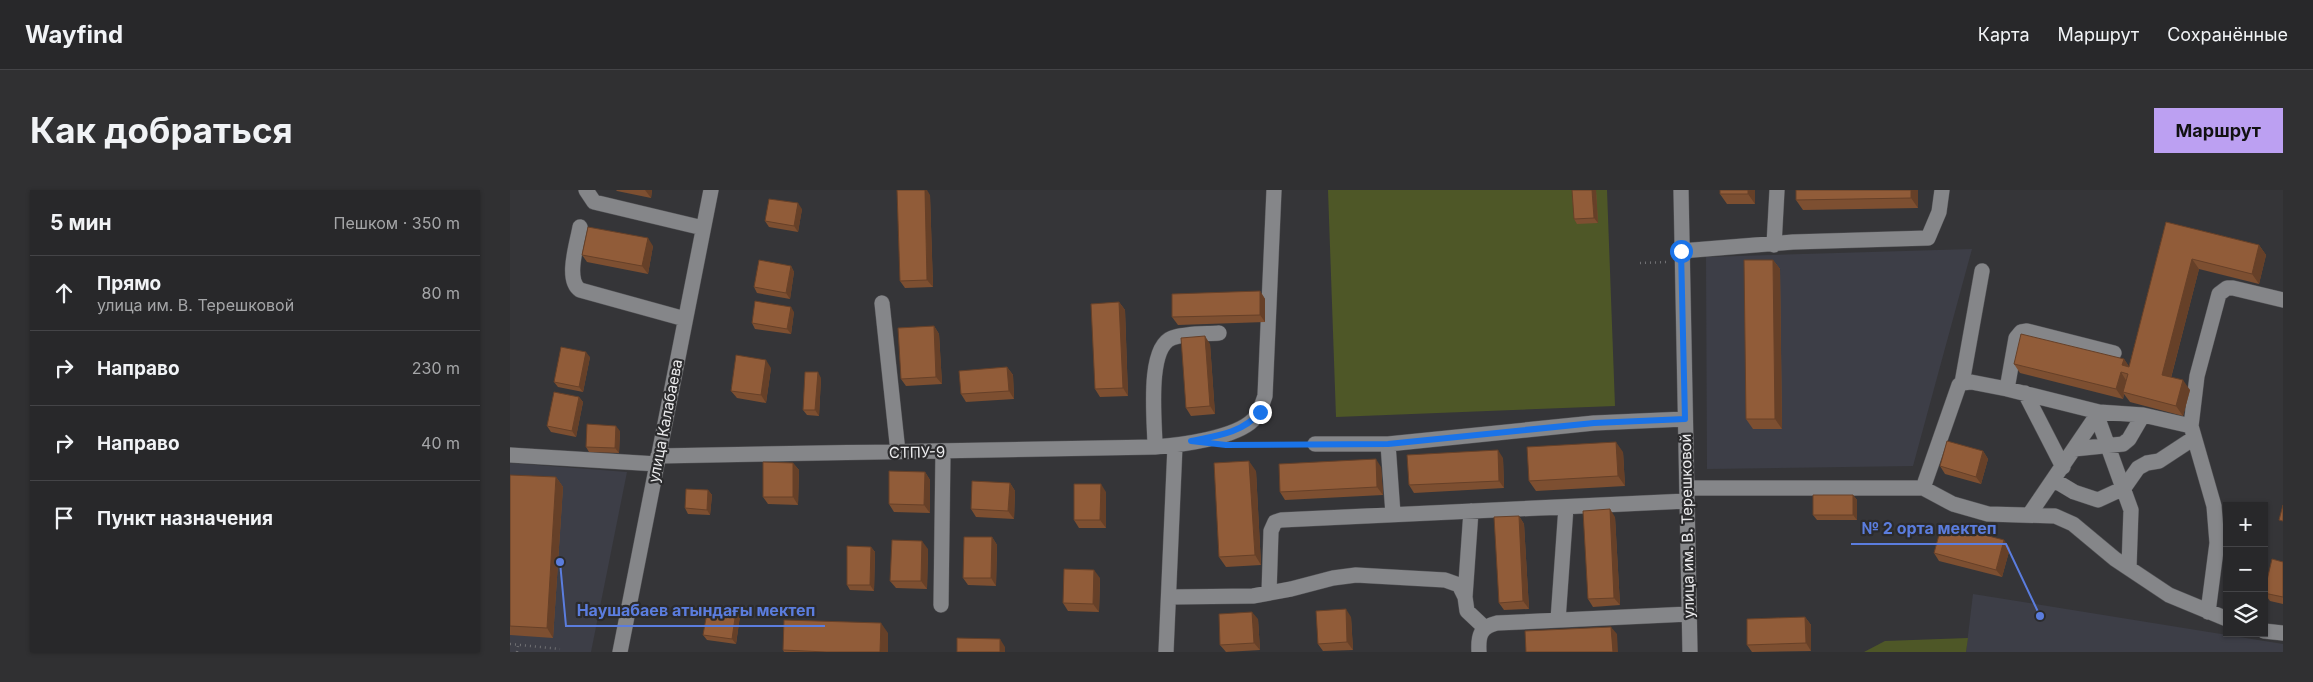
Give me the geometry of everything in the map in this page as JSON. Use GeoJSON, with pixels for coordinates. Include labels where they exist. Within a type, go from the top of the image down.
{"type":"FeatureCollection","features":[{"type":"Feature","properties":{"kind":"street"},"geometry":{"type":"LineString","coordinates":[[586,190],[594,202],[703,228]]}},
{"type":"Feature","properties":{"kind":"street","name":"улица Калабаева"},"geometry":{"type":"LineString","coordinates":[[620,652],[711,190]]}},
{"type":"Feature","properties":{"kind":"street","name":"СТПУ-9"},"geometry":{"type":"LineString","coordinates":[[510,455],[657,460],[898,452],[1156,448],[1175,446],[1238,430],[1252,421],[1260,412],[1265,396],[1274,190]]}},
{"type":"Feature","properties":{"kind":"street","name":"улица им. В. Терешковой"},"geometry":{"type":"LineString","coordinates":[[1681,190],[1690,652]]}},
{"type":"Feature","properties":{"kind":"street"},"geometry":{"type":"LineString","coordinates":[[1774,245],[1777,190]]}},
{"type":"Feature","properties":{"kind":"street"},"geometry":{"type":"LineString","coordinates":[[1682,256],[1793,242],[1928,238],[1939,212],[1942,190]]}},
{"type":"Feature","properties":{"kind":"street"},"geometry":{"type":"LineString","coordinates":[[580,227],[571,277],[574,286],[580,290],[685,319]]}},
{"type":"Feature","properties":{"kind":"street"},"geometry":{"type":"LineString","coordinates":[[1923,488],[1959,385],[1962,383],[1982,271]]}},
{"type":"Feature","properties":{"kind":"street"},"geometry":{"type":"LineString","coordinates":[[2208,612],[2217,543],[2214,506],[2192,432],[2197,376],[2219,294],[2227,288],[2233,288],[2283,300]]}},
{"type":"Feature","properties":{"kind":"street"},"geometry":{"type":"LineString","coordinates":[[882,303],[898,452]]}},
{"type":"Feature","properties":{"kind":"street"},"geometry":{"type":"LineString","coordinates":[[2007,389],[2016,338],[2021,332],[2027,331],[2114,353]]}},
{"type":"Feature","properties":{"kind":"street"},"geometry":{"type":"LineString","coordinates":[[1156,448],[1155,364],[1161,347],[1172,338],[1219,332]]}},
{"type":"Feature","properties":{"kind":"street"},"geometry":{"type":"LineString","coordinates":[[1962,383],[1971,382],[2007,389],[2098,414],[2143,415],[2192,432]]}},
{"type":"Feature","properties":{"kind":"street"},"geometry":{"type":"LineString","coordinates":[[2024,393],[2063,467]]}},
{"type":"Feature","properties":{"kind":"street"},"geometry":{"type":"LineString","coordinates":[[2029,515],[2098,414]]}},
{"type":"Feature","properties":{"kind":"street"},"geometry":{"type":"LineString","coordinates":[[2098,414],[2131,510],[2129,567]]}},
{"type":"Feature","properties":{"kind":"street"},"geometry":{"type":"LineString","coordinates":[[2074,448],[2117,446],[2129,440],[2143,415]]}},
{"type":"Feature","properties":{"kind":"street"},"geometry":{"type":"LineString","coordinates":[[1315,444],[1388,444],[1594,423],[1685,419]]}},
{"type":"Feature","properties":{"kind":"street"},"geometry":{"type":"LineString","coordinates":[[2054,480],[2074,492],[2098,500],[2124,488],[2138,468],[2147,463],[2159,462],[2192,432]]}},
{"type":"Feature","properties":{"kind":"street"},"geometry":{"type":"LineString","coordinates":[[1388,444],[1394,514]]}},
{"type":"Feature","properties":{"kind":"street"},"geometry":{"type":"LineString","coordinates":[[1166,652],[1170,597],[1175,446]]}},
{"type":"Feature","properties":{"kind":"street"},"geometry":{"type":"LineString","coordinates":[[942,605],[943,451]]}},
{"type":"Feature","properties":{"kind":"street"},"geometry":{"type":"LineString","coordinates":[[1268,593],[1271,531],[1275,522],[1281,520],[1566,507],[1687,495],[1923,488],[1953,504],[1988,514],[2056,516],[2073,524],[2096,545],[2169,595],[2223,618]]}},
{"type":"Feature","properties":{"kind":"street"},"geometry":{"type":"LineString","coordinates":[[1558,620],[1566,507]]}},
{"type":"Feature","properties":{"kind":"street"},"geometry":{"type":"LineString","coordinates":[[1471,511],[1465,597],[1467,611],[1485,628]]}},
{"type":"Feature","properties":{"kind":"street"},"geometry":{"type":"LineString","coordinates":[[1170,597],[1253,596],[1333,578],[1356,575],[1445,580],[1459,585],[1465,597]]}},
{"type":"Feature","properties":{"kind":"street"},"geometry":{"type":"LineString","coordinates":[[1479,652],[1480,634],[1485,628],[1497,623],[1689,614]]}},
{"type":"Feature","properties":{"kind":"street"},"geometry":{"type":"LineString","coordinates":[[2268,631],[2283,633]]}},
{"type":"Feature","properties":{"kind":"path"},"geometry":{"type":"LineString","coordinates":[[1640,263],[1682,256]]}},
{"type":"Feature","properties":{"kind":"path"},"geometry":{"type":"LineString","coordinates":[[1242,445],[1315,444]]}},
{"type":"Feature","properties":{"kind":"path"},"geometry":{"type":"LineString","coordinates":[[510,644],[560,649]]}},
{"type":"Feature","properties":{"kind":"path"},"geometry":{"type":"LineString","coordinates":[[517,652],[518,645]]}},
{"type":"Feature","properties":{"kind":"shaded area"},"geometry":{"type":"Polygon","coordinates":[[[1972,249],[1913,466],[1707,469],[1706,257],[1972,249]]]}},
{"type":"Feature","properties":{"kind":"shaded area"},"geometry":{"type":"Polygon","coordinates":[[[510,463],[627,472],[591,652],[510,652],[510,463]]]}},
{"type":"Feature","properties":{"kind":"shaded area"},"geometry":{"type":"Polygon","coordinates":[[[1973,594],[2223,634],[2223,637],[2240,637],[2283,644],[2283,652],[1966,652],[1973,594]]]}},
{"type":"Feature","properties":{"kind":"green space"},"geometry":{"type":"Polygon","coordinates":[[[1328,190],[1607,190],[1615,406],[1336,417],[1328,190]]]}},
{"type":"Feature","properties":{"kind":"green space"},"geometry":{"type":"Polygon","coordinates":[[[1968,638],[1966,652],[1864,652],[1885,641],[1968,638]]]}},
{"type":"Feature","properties":{"kind":"building"},"geometry":{"type":"Polygon","coordinates":[[[897,190],[925,190],[927,280],[900,281],[897,190]]]}},
{"type":"Feature","properties":{"kind":"building"},"geometry":{"type":"Polygon","coordinates":[[[1572,190],[1592,190],[1594,218],[1574,219],[1572,190]]]}},
{"type":"Feature","properties":{"kind":"building"},"geometry":{"type":"Polygon","coordinates":[[[1720,190],[1748,190],[1748,194],[1720,194],[1720,190]]]}},
{"type":"Feature","properties":{"kind":"building"},"geometry":{"type":"Polygon","coordinates":[[[1796,190],[1911,190],[1911,198],[1796,200],[1796,190]]]}},
{"type":"Feature","properties":{"kind":"building"},"geometry":{"type":"Polygon","coordinates":[[[769,199],[798,203],[794,226],[765,221],[769,199]]]}},
{"type":"Feature","properties":{"kind":"building"},"geometry":{"type":"Polygon","coordinates":[[[2166,222],[2259,245],[2252,274],[2192,259],[2162,375],[2183,380],[2176,406],[2123,392],[2128,374],[2121,372],[2116,389],[2014,364],[2021,334],[2124,359],[2122,365],[2129,367],[2166,222]]]}},
{"type":"Feature","properties":{"kind":"building"},"geometry":{"type":"Polygon","coordinates":[[[588,227],[648,238],[642,266],[582,255],[588,227]]]}},
{"type":"Feature","properties":{"kind":"building"},"geometry":{"type":"Polygon","coordinates":[[[759,260],[791,266],[786,293],[754,287],[759,260]]]}},
{"type":"Feature","properties":{"kind":"building"},"geometry":{"type":"Polygon","coordinates":[[[1744,260],[1773,260],[1775,419],[1746,419],[1744,260]]]}},
{"type":"Feature","properties":{"kind":"building"},"geometry":{"type":"Polygon","coordinates":[[[1260,291],[1260,315],[1172,317],[1172,294],[1260,291]]]}},
{"type":"Feature","properties":{"kind":"building"},"geometry":{"type":"Polygon","coordinates":[[[755,301],[791,307],[787,329],[752,323],[755,301]]]}},
{"type":"Feature","properties":{"kind":"building"},"geometry":{"type":"Polygon","coordinates":[[[1119,302],[1123,388],[1095,389],[1091,304],[1119,302]]]}},
{"type":"Feature","properties":{"kind":"building"},"geometry":{"type":"Polygon","coordinates":[[[934,326],[936,377],[901,379],[898,328],[934,326]]]}},
{"type":"Feature","properties":{"kind":"building"},"geometry":{"type":"Polygon","coordinates":[[[1205,336],[1210,406],[1186,408],[1181,338],[1205,336]]]}},
{"type":"Feature","properties":{"kind":"building"},"geometry":{"type":"Polygon","coordinates":[[[561,347],[586,352],[579,387],[554,382],[561,347]]]}},
{"type":"Feature","properties":{"kind":"building"},"geometry":{"type":"Polygon","coordinates":[[[736,355],[766,360],[761,395],[731,391],[736,355]]]}},
{"type":"Feature","properties":{"kind":"building"},"geometry":{"type":"Polygon","coordinates":[[[1007,367],[1009,391],[961,394],[959,371],[1007,367]]]}},
{"type":"Feature","properties":{"kind":"building"},"geometry":{"type":"Polygon","coordinates":[[[805,372],[818,372],[815,410],[803,410],[805,372]]]}},
{"type":"Feature","properties":{"kind":"building"},"geometry":{"type":"Polygon","coordinates":[[[554,392],[579,397],[572,431],[547,426],[554,392]]]}},
{"type":"Feature","properties":{"kind":"building"},"geometry":{"type":"Polygon","coordinates":[[[587,424],[616,426],[615,448],[586,447],[587,424]]]}},
{"type":"Feature","properties":{"kind":"building"},"geometry":{"type":"Polygon","coordinates":[[[1947,441],[1983,451],[1976,477],[1940,466],[1947,441]]]}},
{"type":"Feature","properties":{"kind":"building"},"geometry":{"type":"Polygon","coordinates":[[[1616,442],[1618,476],[1529,481],[1527,447],[1616,442]]]}},
{"type":"Feature","properties":{"kind":"building"},"geometry":{"type":"Polygon","coordinates":[[[1498,450],[1499,481],[1409,485],[1407,455],[1498,450]]]}},
{"type":"Feature","properties":{"kind":"building"},"geometry":{"type":"Polygon","coordinates":[[[1376,459],[1377,487],[1280,492],[1279,464],[1376,459]]]}},
{"type":"Feature","properties":{"kind":"building"},"geometry":{"type":"Polygon","coordinates":[[[1249,461],[1255,555],[1219,557],[1214,463],[1249,461]]]}},
{"type":"Feature","properties":{"kind":"building"},"geometry":{"type":"Polygon","coordinates":[[[763,462],[793,463],[793,497],[763,497],[763,462]]]}},
{"type":"Feature","properties":{"kind":"building"},"geometry":{"type":"Polygon","coordinates":[[[889,471],[925,472],[924,505],[889,504],[889,471]]]}},
{"type":"Feature","properties":{"kind":"building"},"geometry":{"type":"Polygon","coordinates":[[[510,475],[556,477],[547,628],[510,626],[510,475]]]}},
{"type":"Feature","properties":{"kind":"building"},"geometry":{"type":"Polygon","coordinates":[[[972,481],[1010,483],[1008,511],[971,509],[972,481]]]}},
{"type":"Feature","properties":{"kind":"building"},"geometry":{"type":"Polygon","coordinates":[[[1074,484],[1101,484],[1100,520],[1074,520],[1074,484]]]}},
{"type":"Feature","properties":{"kind":"building"},"geometry":{"type":"Polygon","coordinates":[[[686,489],[708,490],[707,510],[685,508],[686,489]]]}},
{"type":"Feature","properties":{"kind":"building"},"geometry":{"type":"Polygon","coordinates":[[[1813,495],[1853,495],[1853,515],[1813,515],[1813,495]]]}},
{"type":"Feature","properties":{"kind":"building"},"geometry":{"type":"Polygon","coordinates":[[[2283,505],[2283,521],[2279,520],[2283,505]]]}},
{"type":"Feature","properties":{"kind":"building"},"geometry":{"type":"Polygon","coordinates":[[[1610,509],[1614,598],[1588,599],[1583,511],[1610,509]]]}},
{"type":"Feature","properties":{"kind":"building"},"geometry":{"type":"Polygon","coordinates":[[[1519,516],[1523,601],[1499,603],[1494,517],[1519,516]]]}},
{"type":"Feature","properties":{"kind":"building"},"geometry":{"type":"Polygon","coordinates":[[[1942,524],[2004,540],[1996,570],[1934,553],[1942,524]]]}},
{"type":"Feature","properties":{"kind":"building"},"geometry":{"type":"Polygon","coordinates":[[[964,537],[992,537],[991,578],[963,578],[964,537]]]}},
{"type":"Feature","properties":{"kind":"building"},"geometry":{"type":"Polygon","coordinates":[[[892,540],[922,541],[921,581],[890,581],[892,540]]]}},
{"type":"Feature","properties":{"kind":"building"},"geometry":{"type":"Polygon","coordinates":[[[847,546],[871,547],[870,585],[847,585],[847,546]]]}},
{"type":"Feature","properties":{"kind":"building"},"geometry":{"type":"Polygon","coordinates":[[[2272,559],[2283,562],[2283,597],[2268,594],[2268,576],[2272,559]]]}},
{"type":"Feature","properties":{"kind":"building"},"geometry":{"type":"Polygon","coordinates":[[[1064,569],[1094,570],[1093,604],[1063,603],[1064,569]]]}},
{"type":"Feature","properties":{"kind":"building"},"geometry":{"type":"Polygon","coordinates":[[[708,607],[736,611],[732,639],[703,635],[708,607]]]}},
{"type":"Feature","properties":{"kind":"building"},"geometry":{"type":"Polygon","coordinates":[[[1346,609],[1347,642],[1318,644],[1316,611],[1346,609]]]}},
{"type":"Feature","properties":{"kind":"building"},"geometry":{"type":"Polygon","coordinates":[[[1252,612],[1254,643],[1220,645],[1219,614],[1252,612]]]}},
{"type":"Feature","properties":{"kind":"building"},"geometry":{"type":"Polygon","coordinates":[[[1805,617],[1806,643],[1747,645],[1747,619],[1805,617]]]}},
{"type":"Feature","properties":{"kind":"building"},"geometry":{"type":"Polygon","coordinates":[[[784,620],[881,623],[880,652],[783,650],[784,620]]]}},
{"type":"Feature","properties":{"kind":"building"},"geometry":{"type":"Polygon","coordinates":[[[1611,627],[1613,652],[1526,652],[1525,631],[1611,627]]]}},
{"type":"Feature","properties":{"kind":"building"},"geometry":{"type":"Polygon","coordinates":[[[957,638],[1000,639],[1000,652],[957,652],[957,638]]]}},
{"type":"Feature","properties":{"kind":"place","name":"Наушабаев атындағы мектеп"},"geometry":{"type":"Point","coordinates":[560,562]}},
{"type":"Feature","properties":{"kind":"place","name":"№ 2 орта мектеп"},"geometry":{"type":"Point","coordinates":[2040,616]}},
{"type":"Feature","properties":{"kind":"route"},"geometry":{"type":"LineString","coordinates":[[1260,412],[1252,421],[1238,430],[1191,441],[1203,444],[1226,445],[1388,444],[1594,423],[1685,419],[1681,251]]}}]}
